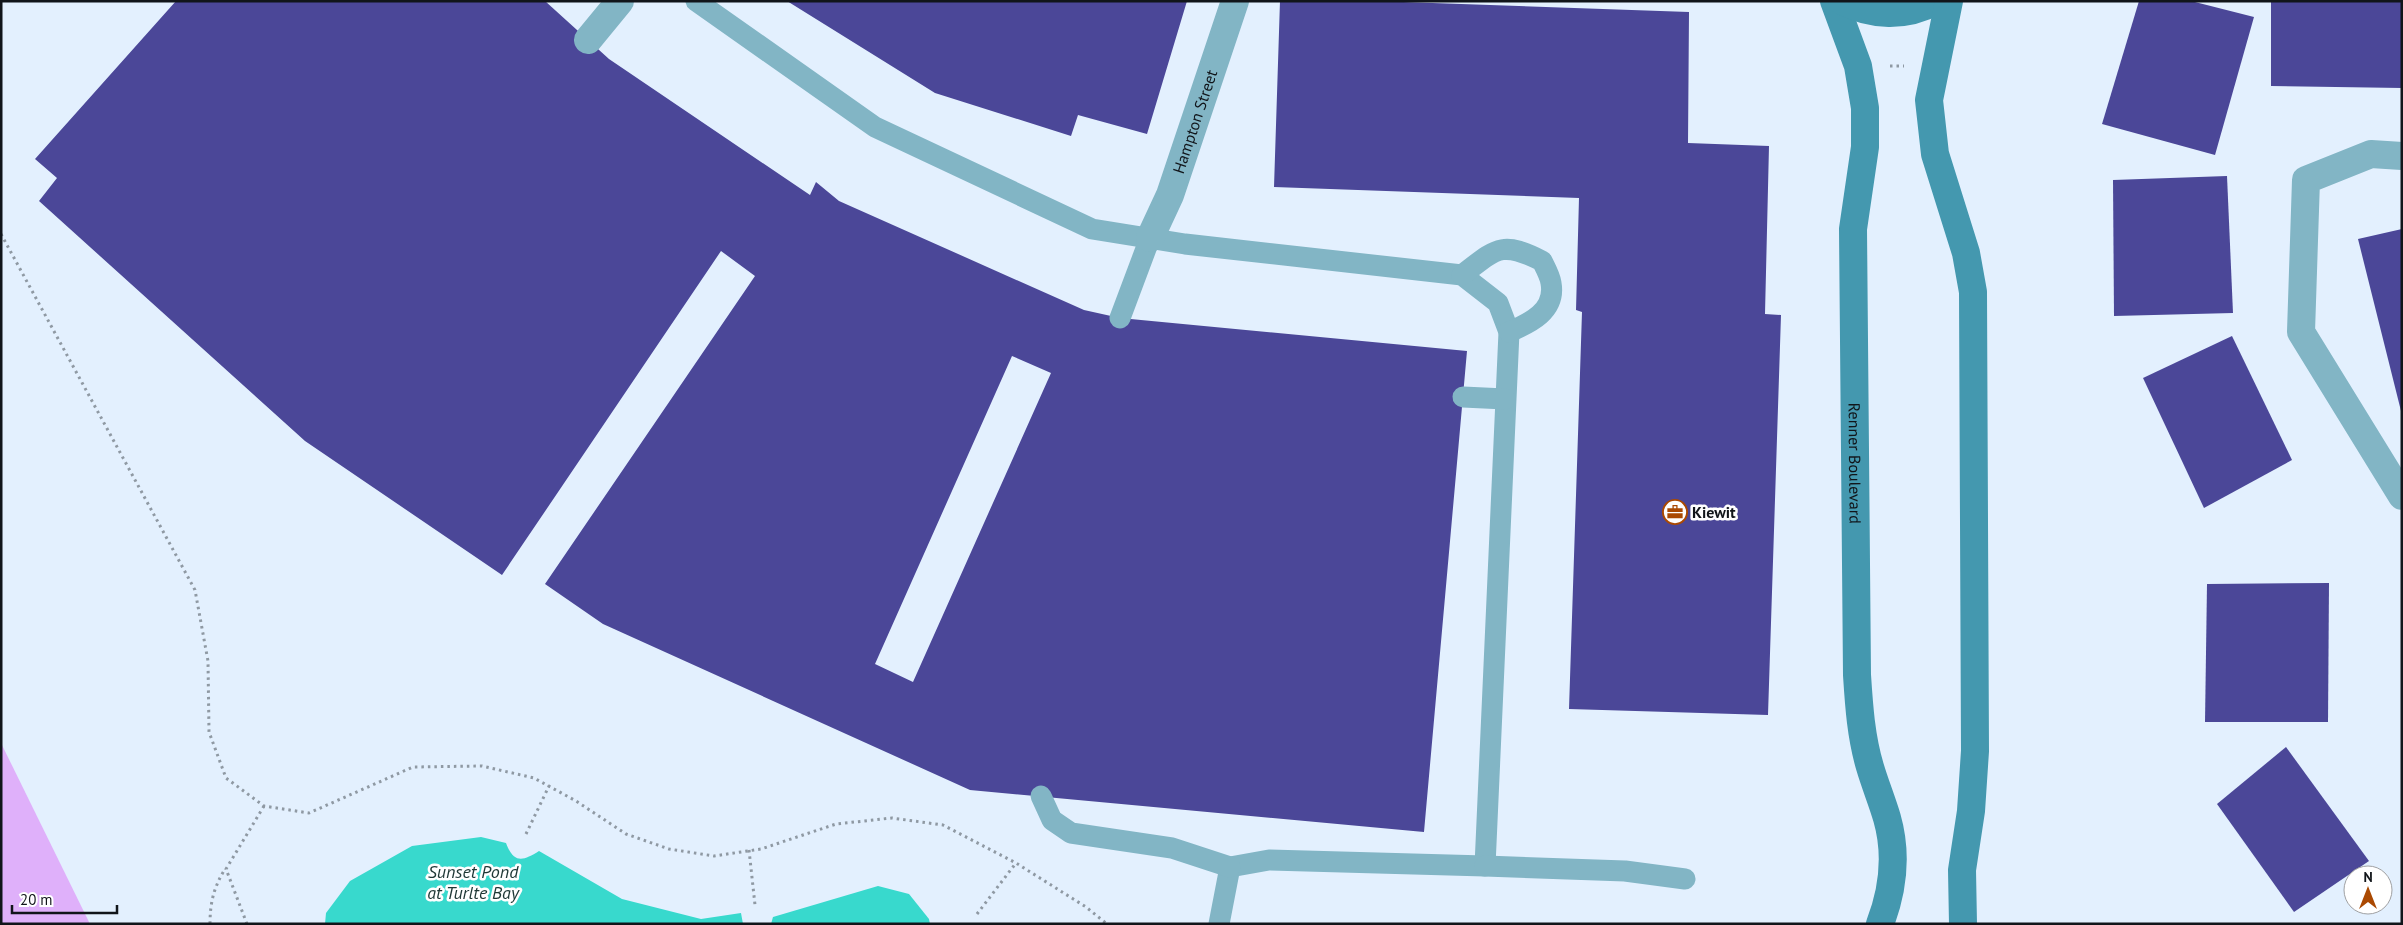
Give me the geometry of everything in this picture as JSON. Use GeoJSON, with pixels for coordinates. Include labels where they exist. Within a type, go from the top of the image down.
{"type":"FeatureCollection","features":[{"type":"Feature","properties":{"kind":"main road","name":"Renner Boulevard"},"geometry":{"type":"LineString","coordinates":[[1834,1],[1858,66],[1865,108],[1865,147],[1852,229],[1857,675],[1861,726],[1869,766],[1888,820],[1892,850],[1889,900],[1880,924]]}},
{"type":"Feature","properties":{"kind":"main road"},"geometry":{"type":"LineString","coordinates":[[1842,1],[1861,10],[1893,14],[1923,8],[1936,1]]}},
{"type":"Feature","properties":{"kind":"main road"},"geometry":{"type":"LineString","coordinates":[[1949,1],[1929,100],[1935,154],[1966,253],[1973,292],[1976,751],[1971,811],[1962,870],[1963,924]]}},
{"type":"Feature","properties":{"kind":"street"},"geometry":{"type":"LineString","coordinates":[[588,40],[620,1]]}},
{"type":"Feature","properties":{"kind":"street","name":"Hampton Street"},"geometry":{"type":"LineString","coordinates":[[1150,238],[1170,195],[1235,1]]}},
{"type":"Feature","properties":{"kind":"street"},"geometry":{"type":"LineString","coordinates":[[2398,483],[2301,332],[2306,180],[2371,154],[2402,156]]}},
{"type":"Feature","properties":{"kind":"lane"},"geometry":{"type":"LineString","coordinates":[[696,1],[875,127],[1092,229],[1185,244],[1462,275],[1498,303],[1509,332],[1485,866]]}},
{"type":"Feature","properties":{"kind":"lane"},"geometry":{"type":"LineString","coordinates":[[1120,318],[1150,238]]}},
{"type":"Feature","properties":{"kind":"lane"},"geometry":{"type":"LineString","coordinates":[[1462,275],[1494,251],[1520,249],[1542,261],[1552,283],[1549,305],[1532,322],[1509,332]]}},
{"type":"Feature","properties":{"kind":"lane"},"geometry":{"type":"LineString","coordinates":[[1463,397],[1506,399]]}},
{"type":"Feature","properties":{"kind":"lane"},"geometry":{"type":"LineString","coordinates":[[1041,796],[1052,820],[1072,833],[1172,848],[1230,867],[1269,860],[1625,871],[1685,879]]}},
{"type":"Feature","properties":{"kind":"lane"},"geometry":{"type":"LineString","coordinates":[[1219,924],[1230,867]]}},
{"type":"Feature","properties":{"kind":"path"},"geometry":{"type":"LineString","coordinates":[[1,234],[195,590],[208,661],[209,732],[226,778],[264,806],[309,812],[413,767],[482,766],[534,778],[626,834],[669,849],[714,856],[750,850],[836,824],[892,818],[943,825],[1016,863],[1086,907],[1107,924]]}},
{"type":"Feature","properties":{"kind":"path"},"geometry":{"type":"LineString","coordinates":[[526,834],[549,786]]}},
{"type":"Feature","properties":{"kind":"path"},"geometry":{"type":"LineString","coordinates":[[210,924],[210,905],[216,884],[264,806]]}},
{"type":"Feature","properties":{"kind":"path"},"geometry":{"type":"LineString","coordinates":[[750,850],[755,905]]}},
{"type":"Feature","properties":{"kind":"path"},"geometry":{"type":"LineString","coordinates":[[977,914],[1016,863]]}},
{"type":"Feature","properties":{"kind":"path"},"geometry":{"type":"LineString","coordinates":[[226,868],[248,924]]}},
{"type":"Feature","properties":{"kind":"shaded area"},"geometry":{"type":"Polygon","coordinates":[[[1,743],[90,924],[1,924],[1,743]]]}},
{"type":"Feature","properties":{"kind":"water","name":"Sunset Pond at Turlte Bay"},"geometry":{"type":"Polygon","coordinates":[[[481,837],[506,843],[512,855],[519,859],[539,851],[622,899],[701,919],[741,913],[743,924],[325,924],[326,913],[350,881],[412,846],[481,837]]]}},
{"type":"Feature","properties":{"kind":"water"},"geometry":{"type":"Polygon","coordinates":[[[878,886],[909,894],[929,919],[930,924],[771,924],[773,917],[878,886]]]}},
{"type":"Feature","properties":{"kind":"building"},"geometry":{"type":"Polygon","coordinates":[[[176,1],[545,1],[609,59],[810,195],[816,182],[839,201],[1084,310],[1120,318],[1467,351],[1424,832],[970,790],[603,624],[545,584],[755,276],[721,251],[502,575],[305,441],[39,201],[57,178],[35,159],[176,1]],[[1012,356],[875,664],[913,682],[1051,373],[1012,356]]]}},
{"type":"Feature","properties":{"kind":"building"},"geometry":{"type":"Polygon","coordinates":[[[787,1],[1187,1],[1147,134],[1078,115],[1071,136],[935,93],[787,1]]]}},
{"type":"Feature","properties":{"kind":"building","name":"Kiewit"},"geometry":{"type":"Polygon","coordinates":[[[1280,1],[1375,1],[1689,12],[1688,143],[1769,146],[1765,314],[1781,315],[1768,715],[1569,709],[1582,312],[1576,310],[1579,198],[1274,187],[1280,1]]]}},
{"type":"Feature","properties":{"kind":"building"},"geometry":{"type":"Polygon","coordinates":[[[2139,1],[2191,1],[2254,17],[2215,155],[2102,124],[2139,1]]]}},
{"type":"Feature","properties":{"kind":"building"},"geometry":{"type":"Polygon","coordinates":[[[2271,1],[2402,1],[2402,88],[2271,86],[2271,1]]]}},
{"type":"Feature","properties":{"kind":"building"},"geometry":{"type":"Polygon","coordinates":[[[2227,176],[2233,313],[2114,316],[2113,180],[2227,176]]]}},
{"type":"Feature","properties":{"kind":"building"},"geometry":{"type":"Polygon","coordinates":[[[2402,229],[2402,411],[2401,411],[2358,239],[2402,229]]]}},
{"type":"Feature","properties":{"kind":"building"},"geometry":{"type":"Polygon","coordinates":[[[2232,336],[2292,460],[2204,508],[2143,378],[2232,336]]]}},
{"type":"Feature","properties":{"kind":"building"},"geometry":{"type":"Polygon","coordinates":[[[2329,583],[2328,722],[2205,722],[2207,584],[2329,583]]]}},
{"type":"Feature","properties":{"kind":"building"},"geometry":{"type":"Polygon","coordinates":[[[2286,747],[2369,861],[2363,865],[2343,865],[2343,879],[2294,912],[2217,804],[2286,747]]]}},
{"type":"Feature","properties":{"kind":"place","name":"Kiewit"},"geometry":{"type":"Point","coordinates":[1675,512]}}]}
